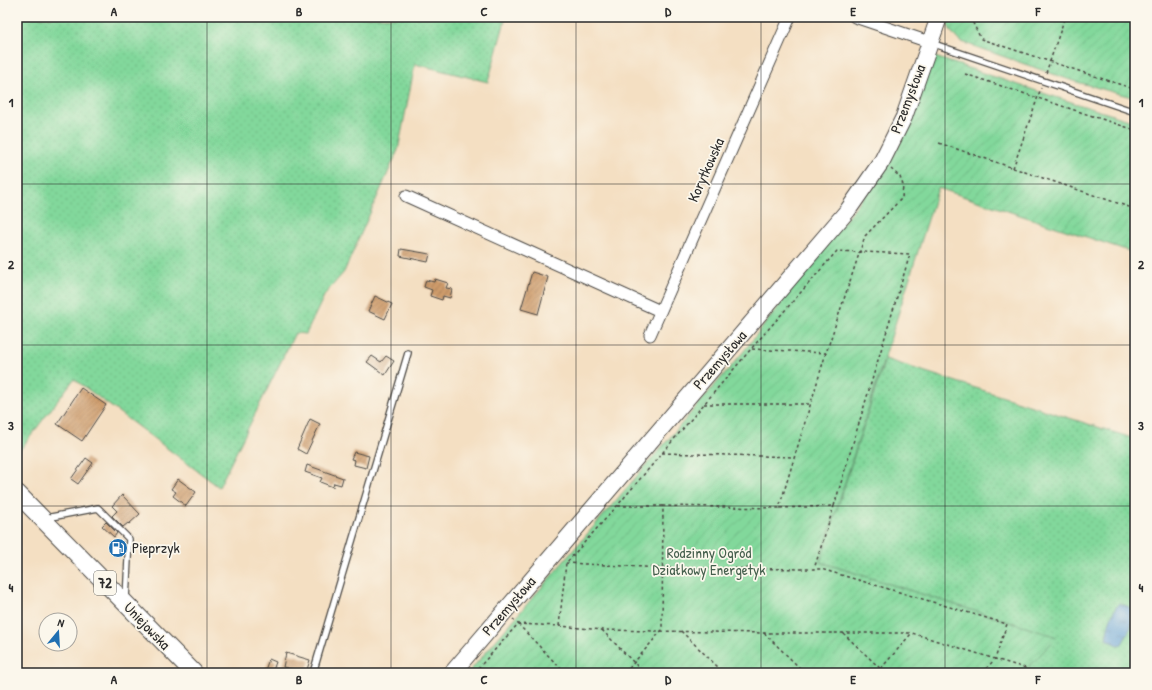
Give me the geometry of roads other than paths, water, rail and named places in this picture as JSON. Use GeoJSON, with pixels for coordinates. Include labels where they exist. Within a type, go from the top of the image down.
{"type":"FeatureCollection","features":[{"type":"Feature","properties":{"kind":"main road","name":"Przemysłowa"},"geometry":{"type":"LineString","coordinates":[[452,673],[848,210],[882,161],[904,117],[939,17]]}},
{"type":"Feature","properties":{"kind":"main road","name":"Uniejowska"},"geometry":{"type":"LineString","coordinates":[[17,493],[194,673]]}},
{"type":"Feature","properties":{"kind":"street","name":"Korytkowska"},"geometry":{"type":"LineString","coordinates":[[650,335],[790,17]]}},
{"type":"Feature","properties":{"kind":"street"},"geometry":{"type":"LineString","coordinates":[[855,17],[929,42]]}},
{"type":"Feature","properties":{"kind":"street"},"geometry":{"type":"LineString","coordinates":[[406,196],[660,311]]}},
{"type":"Feature","properties":{"kind":"lane"},"geometry":{"type":"LineString","coordinates":[[929,42],[1135,112]]}},
{"type":"Feature","properties":{"kind":"lane"},"geometry":{"type":"LineString","coordinates":[[313,673],[408,353]]}},
{"type":"Feature","properties":{"kind":"lane"},"geometry":{"type":"LineString","coordinates":[[42,519],[98,508],[129,539],[126,604]]}},
{"type":"Feature","properties":{"kind":"water"},"geometry":{"type":"Polygon","coordinates":[[[1119,603],[1129,607],[1133,612],[1131,627],[1122,644],[1118,645],[1106,639],[1110,620],[1119,603]]]}},
{"type":"Feature","properties":{"kind":"place","name":"Pieprzyk"},"geometry":{"type":"Point","coordinates":[118,548]}},
{"type":"Feature","properties":{"kind":"park label","name":"Rodzinny Ogród Działkowy Energetyk"},"geometry":{"type":"Point","coordinates":[709,562]}}]}
